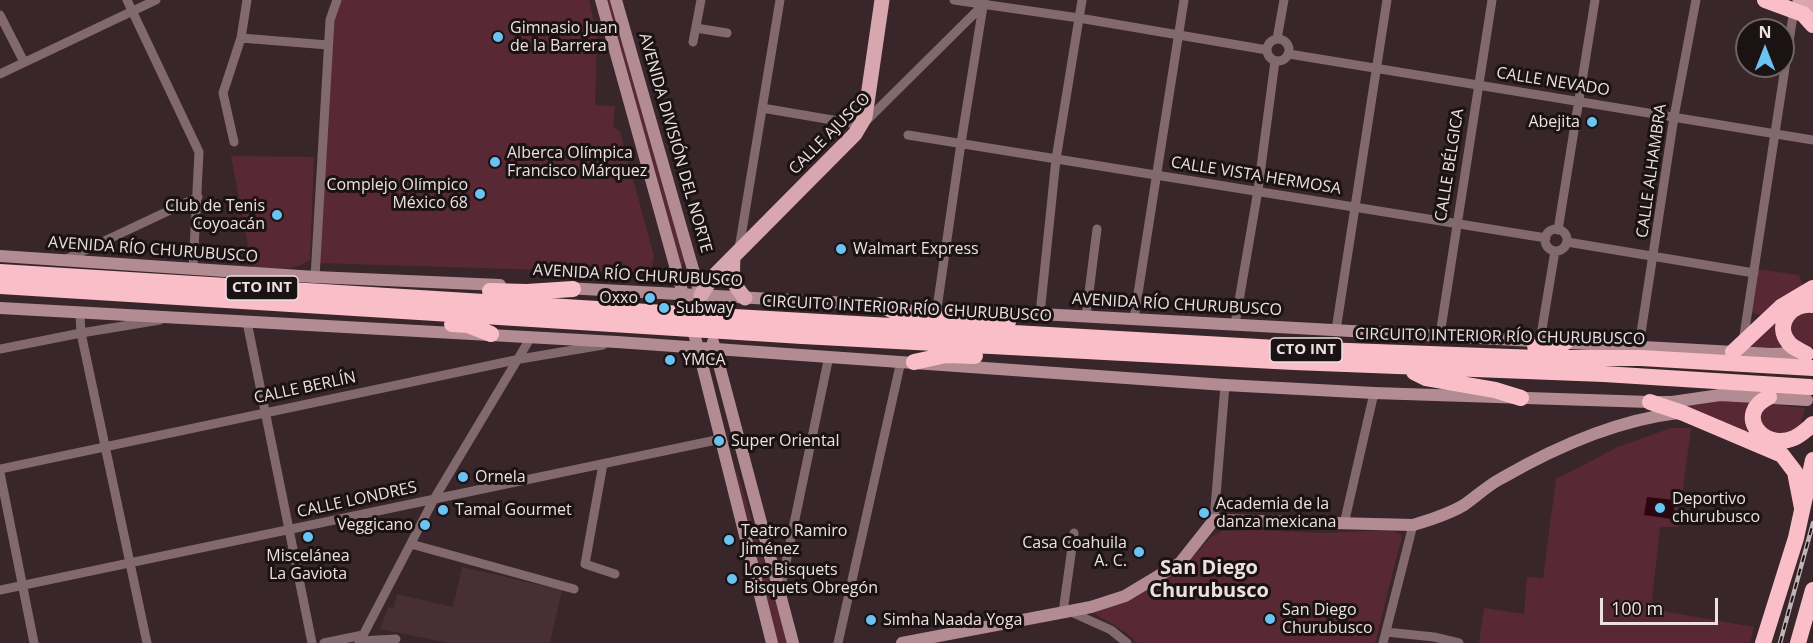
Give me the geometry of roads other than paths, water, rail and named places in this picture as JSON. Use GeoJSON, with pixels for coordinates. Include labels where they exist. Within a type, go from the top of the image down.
{"type":"FeatureCollection","features":[{"type":"Feature","properties":{"kind":"highway"},"geometry":{"type":"LineString","coordinates":[[1765,0],[1797,5],[1813,25]]}},
{"type":"Feature","properties":{"kind":"highway","name":"CIRCUITO INTERIOR RÍO CHURUBUSCO"},"geometry":{"type":"LineString","coordinates":[[0,273],[411,297],[613,317]]}},
{"type":"Feature","properties":{"kind":"highway","name":"CIRCUITO INTERIOR RÍO CHURUBUSCO"},"geometry":{"type":"LineString","coordinates":[[0,286],[328,307],[613,317],[803,328],[1066,349],[1406,360],[1811,359]]}},
{"type":"Feature","properties":{"kind":"highway"},"geometry":{"type":"LineString","coordinates":[[1738,348],[1781,307],[1813,288]]}},
{"type":"Feature","properties":{"kind":"highway"},"geometry":{"type":"LineString","coordinates":[[411,297],[435,289],[527,292],[573,289]]}},
{"type":"Feature","properties":{"kind":"highway"},"geometry":{"type":"LineString","coordinates":[[1811,359],[1789,343],[1784,334],[1784,323],[1788,314],[1796,307],[1806,304],[1813,305]]}},
{"type":"Feature","properties":{"kind":"highway"},"geometry":{"type":"LineString","coordinates":[[879,305],[894,311],[1004,322],[1076,326],[1118,338]]}},
{"type":"Feature","properties":{"kind":"highway"},"geometry":{"type":"LineString","coordinates":[[328,307],[350,318],[468,325],[491,334]]}},
{"type":"Feature","properties":{"kind":"highway","name":"CIRCUITO INTERIOR RÍO CHURUBUSCO"},"geometry":{"type":"LineString","coordinates":[[803,328],[1118,338],[1604,374],[1809,394]]}},
{"type":"Feature","properties":{"kind":"highway"},"geometry":{"type":"LineString","coordinates":[[1521,398],[1495,390],[1426,378],[1406,360],[1439,344],[1557,346],[1566,342]]}},
{"type":"Feature","properties":{"kind":"highway"},"geometry":{"type":"LineString","coordinates":[[908,362],[946,355],[1038,358],[1047,357],[1066,349]]}},
{"type":"Feature","properties":{"kind":"highway"},"geometry":{"type":"LineString","coordinates":[[1768,397],[1757,405],[1753,414],[1754,427],[1764,438],[1778,442],[1790,440],[1813,424]]}},
{"type":"Feature","properties":{"kind":"highway"},"geometry":{"type":"LineString","coordinates":[[1650,402],[1683,413],[1782,454],[1795,472],[1802,508]]}},
{"type":"Feature","properties":{"kind":"highway"},"geometry":{"type":"LineString","coordinates":[[1763,643],[1796,538],[1813,460]]}},
{"type":"Feature","properties":{"kind":"highway"},"geometry":{"type":"LineString","coordinates":[[1798,643],[1813,590]]}},
{"type":"Feature","properties":{"kind":"main road","name":"AVENIDA DIVISIÓN DEL NORTE"},"geometry":{"type":"LineString","coordinates":[[601,0],[698,348],[772,643]]}},
{"type":"Feature","properties":{"kind":"main road","name":"AVENIDA DIVISIÓN DEL NORTE"},"geometry":{"type":"LineString","coordinates":[[616,0],[701,295],[793,643]]}},
{"type":"Feature","properties":{"kind":"main road"},"geometry":{"type":"LineString","coordinates":[[862,125],[882,0]]}},
{"type":"Feature","properties":{"kind":"main road"},"geometry":{"type":"LineString","coordinates":[[1797,5],[1813,6]]}},
{"type":"Feature","properties":{"kind":"main road","name":"CALLE AJUSCO"},"geometry":{"type":"LineString","coordinates":[[701,295],[712,278],[862,125]]}},
{"type":"Feature","properties":{"kind":"main road"},"geometry":{"type":"LineString","coordinates":[[736,254],[733,280],[741,297],[732,303],[731,307],[736,339],[744,351]]}},
{"type":"Feature","properties":{"kind":"main road","name":"AVENIDA RÍO CHURUBUSCO"},"geometry":{"type":"LineString","coordinates":[[0,256],[315,277],[741,297],[1639,346],[1738,348],[1811,359]]}},
{"type":"Feature","properties":{"kind":"main road"},"geometry":{"type":"LineString","coordinates":[[637,292],[648,308],[648,332],[653,345]]}},
{"type":"Feature","properties":{"kind":"main road"},"geometry":{"type":"LineString","coordinates":[[648,308],[659,293]]}},
{"type":"Feature","properties":{"kind":"main road","name":"CTO INT"},"geometry":{"type":"LineString","coordinates":[[0,308],[491,334],[1225,385],[1374,393],[1650,402],[1672,402],[1720,394],[1768,397],[1809,394]]}},
{"type":"Feature","properties":{"kind":"main road"},"geometry":{"type":"LineString","coordinates":[[639,344],[648,332]]}},
{"type":"Feature","properties":{"kind":"main road"},"geometry":{"type":"LineString","coordinates":[[902,643],[1092,607],[1125,596],[1180,563],[1214,520],[1413,525],[1428,521],[1462,506],[1501,478],[1570,444],[1635,421],[1683,413]]}},
{"type":"Feature","properties":{"kind":"street"},"geometry":{"type":"LineString","coordinates":[[127,0],[199,152],[193,269]]}},
{"type":"Feature","properties":{"kind":"street"},"geometry":{"type":"LineString","coordinates":[[0,74],[156,0]]}},
{"type":"Feature","properties":{"kind":"street"},"geometry":{"type":"LineString","coordinates":[[234,142],[223,93],[241,38],[247,0]]}},
{"type":"Feature","properties":{"kind":"street"},"geometry":{"type":"LineString","coordinates":[[315,277],[328,45],[330,20],[337,0]]}},
{"type":"Feature","properties":{"kind":"street"},"geometry":{"type":"LineString","coordinates":[[693,42],[701,0]]}},
{"type":"Feature","properties":{"kind":"street"},"geometry":{"type":"LineString","coordinates":[[736,254],[780,0]]}},
{"type":"Feature","properties":{"kind":"street"},"geometry":{"type":"LineString","coordinates":[[954,0],[985,2],[1267,50]]}},
{"type":"Feature","properties":{"kind":"street"},"geometry":{"type":"LineString","coordinates":[[1040,314],[1056,159],[1082,0]]}},
{"type":"Feature","properties":{"kind":"street"},"geometry":{"type":"LineString","coordinates":[[1134,319],[1184,0]]}},
{"type":"Feature","properties":{"kind":"street"},"geometry":{"type":"LineString","coordinates":[[1277,39],[1284,0]]}},
{"type":"Feature","properties":{"kind":"street"},"geometry":{"type":"LineString","coordinates":[[1336,330],[1387,0]]}},
{"type":"Feature","properties":{"kind":"street","name":"CALLE BÉLGICA"},"geometry":{"type":"LineString","coordinates":[[1440,335],[1492,0]]}},
{"type":"Feature","properties":{"kind":"street"},"geometry":{"type":"LineString","coordinates":[[1558,230],[1595,0]]}},
{"type":"Feature","properties":{"kind":"street","name":"CALLE ALHAMBRA"},"geometry":{"type":"LineString","coordinates":[[1639,346],[1674,117],[1696,0]]}},
{"type":"Feature","properties":{"kind":"street"},"geometry":{"type":"LineString","coordinates":[[938,308],[960,142],[985,2]]}},
{"type":"Feature","properties":{"kind":"street","name":"CALLE AJUSCO"},"geometry":{"type":"LineString","coordinates":[[862,125],[985,2]]}},
{"type":"Feature","properties":{"kind":"street"},"geometry":{"type":"LineString","coordinates":[[1738,348],[1754,273],[1797,5]]}},
{"type":"Feature","properties":{"kind":"street"},"geometry":{"type":"LineString","coordinates":[[0,15],[24,62]]}},
{"type":"Feature","properties":{"kind":"street"},"geometry":{"type":"LineString","coordinates":[[696,28],[727,33]]}},
{"type":"Feature","properties":{"kind":"street"},"geometry":{"type":"LineString","coordinates":[[241,38],[328,45]]}},
{"type":"Feature","properties":{"kind":"street"},"geometry":{"type":"LineString","coordinates":[[1277,39],[1287,43],[1289,54],[1284,60],[1275,61],[1270,58],[1267,50],[1270,42],[1277,39]]}},
{"type":"Feature","properties":{"kind":"street","name":"CALLE NEVADO"},"geometry":{"type":"LineString","coordinates":[[1289,54],[1813,140]]}},
{"type":"Feature","properties":{"kind":"street"},"geometry":{"type":"LineString","coordinates":[[1235,324],[1258,190],[1275,61]]}},
{"type":"Feature","properties":{"kind":"street"},"geometry":{"type":"LineString","coordinates":[[762,108],[862,125]]}},
{"type":"Feature","properties":{"kind":"street","name":"CALLE VISTA HERMOSA"},"geometry":{"type":"LineString","coordinates":[[908,135],[1546,238]]}},
{"type":"Feature","properties":{"kind":"street"},"geometry":{"type":"LineString","coordinates":[[63,260],[198,197]]}},
{"type":"Feature","properties":{"kind":"street"},"geometry":{"type":"LineString","coordinates":[[1086,316],[1097,229]]}},
{"type":"Feature","properties":{"kind":"street"},"geometry":{"type":"LineString","coordinates":[[1558,230],[1565,234],[1567,242],[1563,249],[1555,251],[1548,247],[1546,238],[1550,232],[1558,230]]}},
{"type":"Feature","properties":{"kind":"street"},"geometry":{"type":"LineString","coordinates":[[1567,242],[1754,273]]}},
{"type":"Feature","properties":{"kind":"street"},"geometry":{"type":"LineString","coordinates":[[1540,341],[1555,251]]}},
{"type":"Feature","properties":{"kind":"street"},"geometry":{"type":"LineString","coordinates":[[80,314],[81,333],[147,643]]}},
{"type":"Feature","properties":{"kind":"street"},"geometry":{"type":"LineString","coordinates":[[0,349],[176,318]]}},
{"type":"Feature","properties":{"kind":"street"},"geometry":{"type":"LineString","coordinates":[[247,322],[312,643]]}},
{"type":"Feature","properties":{"kind":"street"},"geometry":{"type":"LineString","coordinates":[[361,639],[416,545],[434,499],[520,359],[531,337]]}},
{"type":"Feature","properties":{"kind":"street","name":"CALLE BERLÍN"},"geometry":{"type":"LineString","coordinates":[[0,471],[266,411],[520,359],[617,342]]}},
{"type":"Feature","properties":{"kind":"street"},"geometry":{"type":"LineString","coordinates":[[780,593],[829,356]]}},
{"type":"Feature","properties":{"kind":"street"},"geometry":{"type":"LineString","coordinates":[[838,643],[908,362]]}},
{"type":"Feature","properties":{"kind":"street"},"geometry":{"type":"LineString","coordinates":[[1214,520],[1225,385]]}},
{"type":"Feature","properties":{"kind":"street"},"geometry":{"type":"LineString","coordinates":[[1344,524],[1374,393]]}},
{"type":"Feature","properties":{"kind":"street","name":"CALLE LONDRES"},"geometry":{"type":"LineString","coordinates":[[0,590],[721,439]]}},
{"type":"Feature","properties":{"kind":"street"},"geometry":{"type":"LineString","coordinates":[[603,464],[585,564],[615,574]]}},
{"type":"Feature","properties":{"kind":"street"},"geometry":{"type":"LineString","coordinates":[[0,471],[34,643]]}},
{"type":"Feature","properties":{"kind":"street"},"geometry":{"type":"LineString","coordinates":[[1383,643],[1413,525]]}},
{"type":"Feature","properties":{"kind":"street"},"geometry":{"type":"LineString","coordinates":[[1074,533],[1066,611],[1111,630],[1127,643]]}},
{"type":"Feature","properties":{"kind":"street"},"geometry":{"type":"LineString","coordinates":[[416,545],[574,589]]}},
{"type":"Feature","properties":{"kind":"street"},"geometry":{"type":"LineString","coordinates":[[1386,632],[1459,643]]}},
{"type":"Feature","properties":{"kind":"street"},"geometry":{"type":"LineString","coordinates":[[324,643],[361,639],[396,639]]}},
{"type":"Feature","properties":{"kind":"railway"},"geometry":{"type":"LineString","coordinates":[[1780,643],[1813,523]]}},
{"type":"Feature","properties":{"kind":"place","name":"Gimnasio Juan de la Barrera"},"geometry":{"type":"Point","coordinates":[498,37]}},
{"type":"Feature","properties":{"kind":"place","name":"Abejita"},"geometry":{"type":"Point","coordinates":[1592,122]}},
{"type":"Feature","properties":{"kind":"place","name":"Alberca Olímpica Francisco Márquez"},"geometry":{"type":"Point","coordinates":[495,162]}},
{"type":"Feature","properties":{"kind":"place","name":"Complejo Olímpico México 68"},"geometry":{"type":"Point","coordinates":[480,194]}},
{"type":"Feature","properties":{"kind":"place","name":"Club de Tenis Coyoacán"},"geometry":{"type":"Point","coordinates":[277,215]}},
{"type":"Feature","properties":{"kind":"place","name":"Walmart Express"},"geometry":{"type":"Point","coordinates":[841,249]}},
{"type":"Feature","properties":{"kind":"place","name":"Oxxo"},"geometry":{"type":"Point","coordinates":[650,298]}},
{"type":"Feature","properties":{"kind":"place","name":"Subway"},"geometry":{"type":"Point","coordinates":[664,308]}},
{"type":"Feature","properties":{"kind":"place","name":"YMCA"},"geometry":{"type":"Point","coordinates":[670,360]}},
{"type":"Feature","properties":{"kind":"place","name":"Super Oriental"},"geometry":{"type":"Point","coordinates":[719,441]}},
{"type":"Feature","properties":{"kind":"place","name":"Ornela"},"geometry":{"type":"Point","coordinates":[463,477]}},
{"type":"Feature","properties":{"kind":"place","name":"Deportivo churubusco"},"geometry":{"type":"Point","coordinates":[1660,508]}},
{"type":"Feature","properties":{"kind":"place","name":"Tamal Gourmet"},"geometry":{"type":"Point","coordinates":[443,510]}},
{"type":"Feature","properties":{"kind":"place","name":"Academia de la danza mexicana"},"geometry":{"type":"Point","coordinates":[1204,513]}},
{"type":"Feature","properties":{"kind":"place","name":"Veggicano"},"geometry":{"type":"Point","coordinates":[425,525]}},
{"type":"Feature","properties":{"kind":"place","name":"Miscelánea La Gaviota"},"geometry":{"type":"Point","coordinates":[308,537]}},
{"type":"Feature","properties":{"kind":"place","name":"Teatro Ramiro Jiménez"},"geometry":{"type":"Point","coordinates":[729,540]}},
{"type":"Feature","properties":{"kind":"place","name":"Casa Coahuila A. C."},"geometry":{"type":"Point","coordinates":[1139,552]}},
{"type":"Feature","properties":{"kind":"place","name":"Los Bisquets Bisquets Obregón"},"geometry":{"type":"Point","coordinates":[732,579]}},
{"type":"Feature","properties":{"kind":"place","name":"San Diego Churubusco"},"geometry":{"type":"Point","coordinates":[1270,619]}},
{"type":"Feature","properties":{"kind":"place","name":"Simha Naada Yoga"},"geometry":{"type":"Point","coordinates":[871,620]}},
{"type":"Feature","properties":{"kind":"district","name":"San Diego Churubusco"},"geometry":{"type":"Point","coordinates":[1209,580]}}]}
